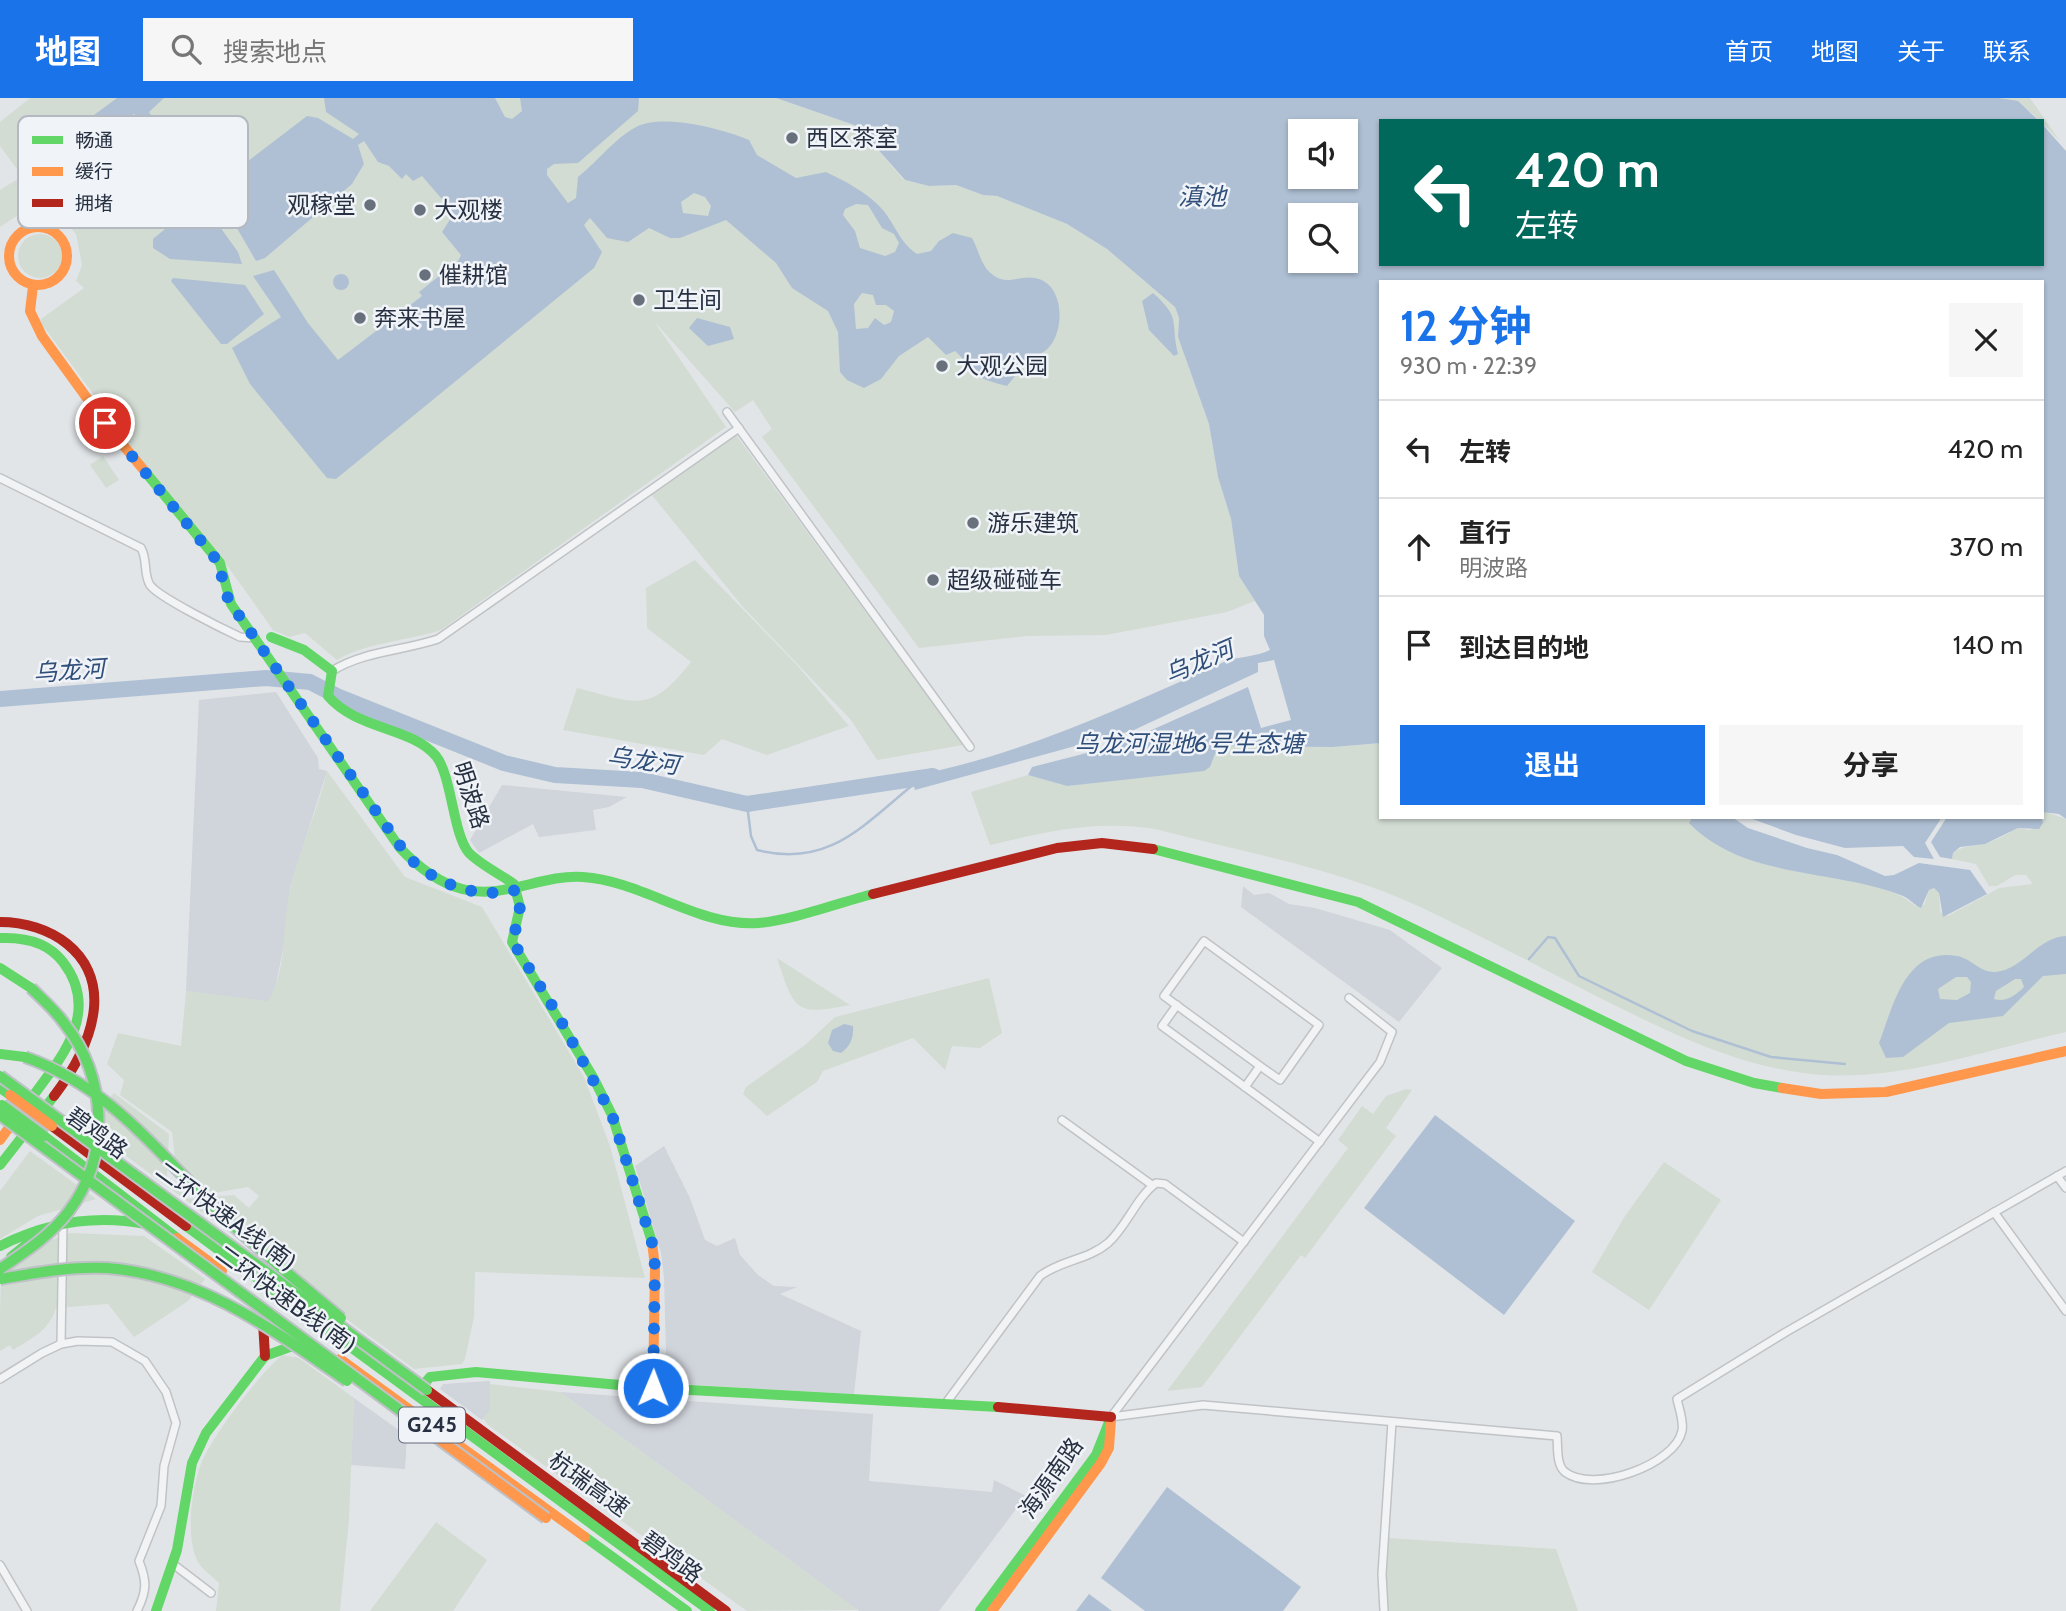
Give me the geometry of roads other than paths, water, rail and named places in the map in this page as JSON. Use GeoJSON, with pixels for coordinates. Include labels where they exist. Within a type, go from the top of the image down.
{"type":"FeatureCollection","features":[{"type":"Feature","properties":{"kind":"main road"},"geometry":{"type":"LineString","coordinates":[[27,228],[47,228],[63,240],[68,259],[61,275],[45,285],[33,286],[18,278],[12,271],[4,252],[27,228]]}},
{"type":"Feature","properties":{"kind":"main road"},"geometry":{"type":"LineString","coordinates":[[33,286],[30,311],[42,336],[105,423],[219,563],[225,592],[400,848],[419,867],[465,890],[488,893],[517,890],[564,878],[597,878],[722,920],[766,923],[1056,848],[1102,843],[1123,844],[1189,856],[1384,912],[1686,1061],[1754,1083],[1821,1094],[1886,1092],[2066,1051]]}},
{"type":"Feature","properties":{"kind":"main road"},"geometry":{"type":"LineString","coordinates":[[271,637],[288,642],[323,660],[333,675]]}},
{"type":"Feature","properties":{"kind":"main road","name":"明波路"},"geometry":{"type":"LineString","coordinates":[[333,675],[328,696],[337,706],[370,724],[428,748],[437,757],[468,852],[503,873],[517,890]]}},
{"type":"Feature","properties":{"kind":"main road"},"geometry":{"type":"LineString","coordinates":[[517,890],[520,907],[513,942],[556,1012],[612,1115],[653,1246],[653,1388]]}},
{"type":"Feature","properties":{"kind":"main road"},"geometry":{"type":"LineString","coordinates":[[0,922],[38,926],[71,946],[88,972],[96,1008],[91,1032],[79,1055],[0,1166]]}},
{"type":"Feature","properties":{"kind":"main road"},"geometry":{"type":"LineString","coordinates":[[0,938],[26,939],[55,952],[75,978],[81,1007],[77,1027],[67,1047],[0,1140]]}},
{"type":"Feature","properties":{"kind":"main road"},"geometry":{"type":"LineString","coordinates":[[0,968],[45,1000],[76,1038],[94,1079],[101,1120],[96,1161],[74,1208],[42,1242],[0,1270]]}},
{"type":"Feature","properties":{"kind":"main road"},"geometry":{"type":"LineString","coordinates":[[0,1054],[46,1063],[100,1094],[234,1226],[421,1392],[430,1377],[476,1373],[653,1388],[946,1404],[1111,1417]]}},
{"type":"Feature","properties":{"kind":"main road","name":"二环快速A线(南)"},"geometry":{"type":"LineString","coordinates":[[0,1076],[421,1392]]}},
{"type":"Feature","properties":{"kind":"main road","name":"碧鸡路"},"geometry":{"type":"LineString","coordinates":[[5,1092],[186,1226],[421,1392],[710,1611]]}},
{"type":"Feature","properties":{"kind":"main road","name":"碧鸡路"},"geometry":{"type":"LineString","coordinates":[[1,1108],[44,1136],[258,1299],[687,1611]]}},
{"type":"Feature","properties":{"kind":"main road","name":"二环快速B线(南)"},"geometry":{"type":"LineString","coordinates":[[1,1108],[546,1518]]}},
{"type":"Feature","properties":{"kind":"main road"},"geometry":{"type":"LineString","coordinates":[[0,1246],[33,1230],[60,1223],[98,1219],[150,1225],[177,1238]]}},
{"type":"Feature","properties":{"kind":"main road"},"geometry":{"type":"LineString","coordinates":[[0,1270],[27,1242],[60,1223]]}},
{"type":"Feature","properties":{"kind":"main road"},"geometry":{"type":"LineString","coordinates":[[0,1279],[62,1269],[114,1267],[159,1274],[202,1289],[257,1320],[546,1518],[672,1611]]}},
{"type":"Feature","properties":{"kind":"main road"},"geometry":{"type":"LineString","coordinates":[[258,1299],[265,1356]]}},
{"type":"Feature","properties":{"kind":"main road"},"geometry":{"type":"LineString","coordinates":[[156,1611],[173,1564],[192,1463],[206,1433],[265,1356],[285,1347],[316,1341]]}},
{"type":"Feature","properties":{"kind":"main road","name":"杭瑞高速"},"geometry":{"type":"LineString","coordinates":[[421,1392],[726,1611]]}},
{"type":"Feature","properties":{"kind":"main road","name":"海源南路"},"geometry":{"type":"LineString","coordinates":[[980,1611],[1096,1455],[1111,1417]]}},
{"type":"Feature","properties":{"kind":"main road","name":"海源南路"},"geometry":{"type":"LineString","coordinates":[[992,1611],[1101,1463],[1113,1433],[1111,1417]]}},
{"type":"Feature","properties":{"kind":"street"},"geometry":{"type":"LineString","coordinates":[[727,412],[970,747]]}},
{"type":"Feature","properties":{"kind":"street"},"geometry":{"type":"LineString","coordinates":[[333,675],[354,657],[412,648],[438,639],[739,428]]}},
{"type":"Feature","properties":{"kind":"street"},"geometry":{"type":"LineString","coordinates":[[0,478],[141,548],[146,556],[147,578],[157,591],[240,637],[255,638]]}},
{"type":"Feature","properties":{"kind":"street"},"geometry":{"type":"LineString","coordinates":[[1204,941],[1320,1025],[1280,1080],[1260,1066],[1164,996],[1204,941]]}},
{"type":"Feature","properties":{"kind":"street"},"geometry":{"type":"LineString","coordinates":[[1111,1417],[1380,1062],[1392,1032],[1349,998]]}},
{"type":"Feature","properties":{"kind":"street"},"geometry":{"type":"LineString","coordinates":[[1177,1005],[1162,1026],[1320,1142]]}},
{"type":"Feature","properties":{"kind":"street"},"geometry":{"type":"LineString","coordinates":[[1245,1087],[1260,1066]]}},
{"type":"Feature","properties":{"kind":"street"},"geometry":{"type":"LineString","coordinates":[[1062,1120],[1152,1185],[1165,1184],[1244,1242]]}},
{"type":"Feature","properties":{"kind":"street"},"geometry":{"type":"LineString","coordinates":[[1111,1417],[1203,1405],[1557,1436],[1560,1465],[1565,1472],[1596,1480],[1611,1480],[1649,1464],[1676,1442],[1682,1432],[1677,1399],[2066,1171]]}},
{"type":"Feature","properties":{"kind":"street"},"geometry":{"type":"LineString","coordinates":[[2057,1176],[2066,1188]]}},
{"type":"Feature","properties":{"kind":"street"},"geometry":{"type":"LineString","coordinates":[[946,1404],[1041,1276],[1049,1269],[1090,1255],[1111,1240],[1152,1185]]}},
{"type":"Feature","properties":{"kind":"street"},"geometry":{"type":"LineString","coordinates":[[1994,1212],[2066,1311]]}},
{"type":"Feature","properties":{"kind":"street"},"geometry":{"type":"LineString","coordinates":[[60,1223],[61,1344]]}},
{"type":"Feature","properties":{"kind":"street"},"geometry":{"type":"LineString","coordinates":[[0,1379],[61,1344],[112,1342],[145,1361],[166,1392],[176,1423],[164,1466],[161,1506],[139,1561],[147,1581],[145,1595],[137,1611]]}},
{"type":"Feature","properties":{"kind":"street"},"geometry":{"type":"LineString","coordinates":[[1384,1611],[1382,1574],[1392,1422]]}},
{"type":"Feature","properties":{"kind":"street"},"geometry":{"type":"LineString","coordinates":[[173,1564],[211,1593]]}},
{"type":"Feature","properties":{"kind":"street"},"geometry":{"type":"LineString","coordinates":[[0,1565],[27,1611]]}},
{"type":"Feature","properties":{"kind":"water"},"geometry":{"type":"Polygon","coordinates":[[[117,98],[164,98],[149,112],[152,116],[93,116],[117,98]]]}},
{"type":"Feature","properties":{"kind":"water"},"geometry":{"type":"Polygon","coordinates":[[[324,98],[495,98],[505,117],[512,119],[522,111],[520,98],[639,98],[638,111],[578,163],[554,164],[547,169],[547,175],[568,203],[576,198],[578,177],[621,137],[636,127],[648,123],[677,122],[709,127],[749,140],[757,155],[796,178],[826,172],[856,188],[882,209],[906,244],[917,254],[931,251],[939,241],[953,233],[972,238],[983,263],[993,275],[1004,280],[1035,278],[1052,288],[1059,307],[1058,328],[1055,338],[1046,350],[1017,364],[1015,376],[1007,386],[976,375],[955,351],[946,355],[928,337],[899,356],[881,379],[864,388],[847,380],[840,372],[838,332],[828,311],[792,288],[776,263],[726,220],[680,238],[670,238],[649,228],[628,242],[607,238],[590,218],[584,225],[602,252],[594,268],[336,479],[327,478],[250,384],[232,348],[281,317],[253,276],[274,270],[308,323],[338,360],[422,296],[419,292],[458,261],[461,255],[442,232],[454,213],[422,176],[413,181],[406,174],[402,179],[389,166],[378,162],[364,141],[358,145],[364,164],[352,184],[265,258],[256,261],[237,228],[248,228],[248,161],[307,116],[318,118],[353,139],[359,134],[326,112],[324,98]],[[694,193],[681,202],[683,213],[708,216],[711,206],[705,197],[694,193]],[[856,204],[845,209],[843,215],[855,231],[860,248],[885,256],[895,252],[899,243],[894,234],[882,228],[868,205],[856,204]],[[862,293],[854,304],[856,329],[868,328],[875,318],[884,325],[891,322],[894,311],[886,305],[876,305],[873,295],[862,293]]]}},
{"type":"Feature","properties":{"kind":"water","name":"滇池"},"geometry":{"type":"Polygon","coordinates":[[[776,98],[1999,98],[2018,101],[2037,119],[1379,119],[1379,266],[2044,266],[2044,126],[2066,151],[2066,819],[2059,814],[2044,812],[2044,280],[1379,280],[1379,743],[1333,747],[1230,746],[1215,754],[1210,767],[1204,771],[1067,786],[1028,775],[1032,767],[1118,745],[1248,687],[1261,728],[1291,720],[1274,660],[1258,663],[1258,672],[1134,730],[915,790],[911,776],[992,756],[1031,743],[1109,713],[1224,662],[1270,650],[1264,636],[1264,615],[1239,576],[1231,519],[1218,477],[1209,424],[1178,337],[1179,318],[1175,307],[1107,249],[1067,224],[997,196],[983,195],[956,185],[929,186],[905,180],[857,126],[776,98]]]}},
{"type":"Feature","properties":{"kind":"water"},"geometry":{"type":"Polygon","coordinates":[[[166,228],[221,228],[238,252],[242,264],[170,259],[153,248],[153,239],[166,228]]]}},
{"type":"Feature","properties":{"kind":"water"},"geometry":{"type":"Polygon","coordinates":[[[341,274],[349,282],[341,290],[333,282],[341,274]]]}},
{"type":"Feature","properties":{"kind":"water"},"geometry":{"type":"Polygon","coordinates":[[[173,278],[245,285],[264,314],[227,344],[221,344],[171,281],[173,278]]]}},
{"type":"Feature","properties":{"kind":"water"},"geometry":{"type":"Polygon","coordinates":[[[1153,293],[1172,315],[1178,354],[1174,356],[1149,330],[1142,301],[1153,293]]]}},
{"type":"Feature","properties":{"kind":"water"},"geometry":{"type":"Polygon","coordinates":[[[697,318],[730,327],[734,339],[708,346],[689,328],[697,318]]]}},
{"type":"Feature","properties":{"kind":"water"},"geometry":{"type":"Polygon","coordinates":[[[1691,819],[1735,819],[1748,828],[1837,855],[1885,876],[1894,875],[1919,863],[1970,870],[1987,894],[1943,917],[1939,893],[1934,888],[1929,890],[1921,908],[1903,896],[1876,887],[1763,864],[1736,855],[1711,841],[1689,823],[1691,819]]]}},
{"type":"Feature","properties":{"kind":"water"},"geometry":{"type":"Polygon","coordinates":[[[1752,819],[1941,819],[1925,843],[1934,859],[1914,857],[1903,846],[1845,848],[1796,835],[1752,819]]]}},
{"type":"Feature","properties":{"kind":"water"},"geometry":{"type":"Polygon","coordinates":[[[1946,819],[2042,819],[2039,829],[2018,828],[1985,844],[1960,847],[1953,853],[1952,859],[1940,857],[1931,842],[1946,819]]]}},
{"type":"Feature","properties":{"kind":"water"},"geometry":{"type":"Polygon","coordinates":[[[2066,936],[2066,974],[2043,976],[2003,1016],[1949,1023],[1903,1057],[1886,1058],[1879,1043],[1896,997],[1913,970],[1925,960],[1939,955],[1957,956],[1988,971],[2001,971],[2057,938],[2066,936]],[[1956,977],[1938,989],[1940,999],[1957,1000],[1970,993],[1971,982],[1967,977],[1956,977]],[[2015,979],[1996,991],[1994,999],[2006,999],[2024,987],[2021,979],[2015,979]]]}},
{"type":"Feature","properties":{"kind":"water"},"geometry":{"type":"Polygon","coordinates":[[[844,1024],[853,1026],[851,1041],[841,1053],[833,1051],[828,1043],[832,1030],[844,1024]]]}},
{"type":"Feature","properties":{"kind":"water"},"geometry":{"type":"Polygon","coordinates":[[[1435,1115],[1575,1221],[1504,1315],[1364,1208],[1435,1115]]]}},
{"type":"Feature","properties":{"kind":"water"},"geometry":{"type":"Polygon","coordinates":[[[1167,1487],[1301,1587],[1283,1611],[1145,1611],[1101,1578],[1167,1487]]]}},
{"type":"Feature","properties":{"kind":"water"},"geometry":{"type":"Polygon","coordinates":[[[1089,1594],[1112,1611],[1076,1611],[1089,1594]]]}},
{"type":"Feature","properties":{"kind":"waterway","name":"乌龙河"},"geometry":{"type":"LineString","coordinates":[[0,699],[266,678],[310,682],[339,697],[504,763],[555,775],[642,780],[747,804],[933,776]]}},
{"type":"Feature","properties":{"kind":"waterway"},"geometry":{"type":"LineString","coordinates":[[747,804],[751,836],[757,850],[782,854],[805,853],[843,840],[914,784]]}},
{"type":"Feature","properties":{"kind":"waterway"},"geometry":{"type":"LineString","coordinates":[[1529,959],[1548,937],[1555,938],[1579,976],[1692,1031],[1771,1057],[1845,1064]]}},
{"type":"Feature","properties":{"kind":"place","name":"西区茶室"},"geometry":{"type":"Point","coordinates":[792,138]}},
{"type":"Feature","properties":{"kind":"place","name":"观稼堂"},"geometry":{"type":"Point","coordinates":[370,205]}},
{"type":"Feature","properties":{"kind":"place","name":"大观楼"},"geometry":{"type":"Point","coordinates":[420,210]}},
{"type":"Feature","properties":{"kind":"place","name":"催耕馆"},"geometry":{"type":"Point","coordinates":[425,275]}},
{"type":"Feature","properties":{"kind":"place","name":"卫生间"},"geometry":{"type":"Point","coordinates":[639,300]}},
{"type":"Feature","properties":{"kind":"place","name":"奔来书屋"},"geometry":{"type":"Point","coordinates":[360,318]}},
{"type":"Feature","properties":{"kind":"place","name":"大观公园"},"geometry":{"type":"Point","coordinates":[942,366]}},
{"type":"Feature","properties":{"kind":"place","name":"游乐建筑"},"geometry":{"type":"Point","coordinates":[973,523]}},
{"type":"Feature","properties":{"kind":"place","name":"超级碰碰车"},"geometry":{"type":"Point","coordinates":[933,580]}},
{"type":"Feature","properties":{"kind":"water label","name":"乌龙河湿地6号生态塘"},"geometry":{"type":"Point","coordinates":[1189,744]}}]}
